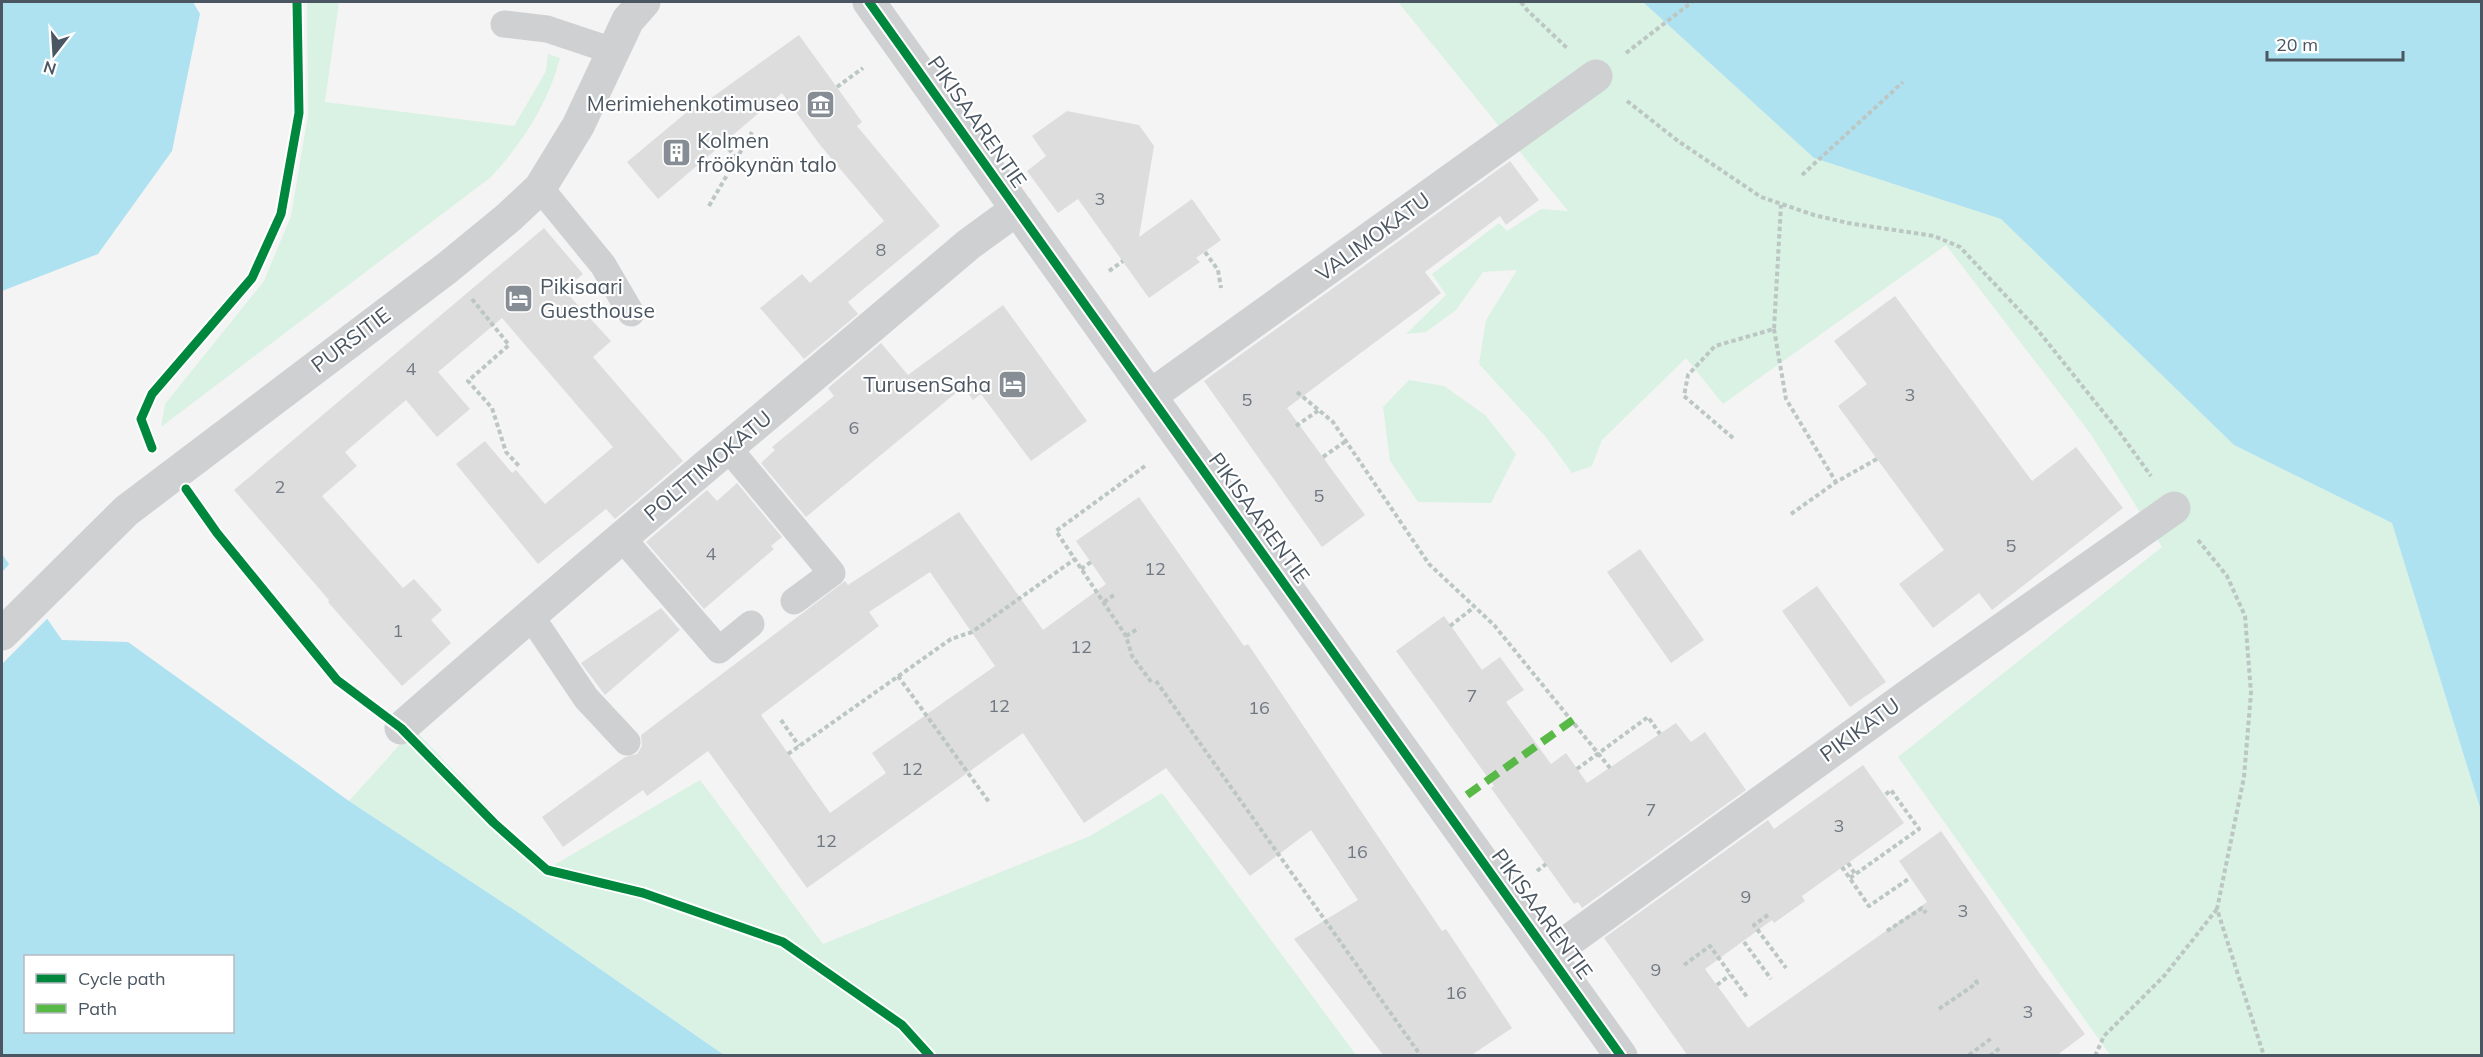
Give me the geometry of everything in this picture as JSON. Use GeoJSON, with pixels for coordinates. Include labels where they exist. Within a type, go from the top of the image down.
{"type":"FeatureCollection","features":[{"type":"Feature","properties":{"kind":"street","name":"PURSITIE"},"geometry":{"type":"LineString","coordinates":[[2,634],[126,511],[447,268],[508,218],[540,188],[578,126],[628,20],[644,2]]}},
{"type":"Feature","properties":{"kind":"street","name":"PIKISAARENTIE"},"geometry":{"type":"LineString","coordinates":[[869,2],[1621,1056]]}},
{"type":"Feature","properties":{"kind":"street","name":"VALIMOKATU"},"geometry":{"type":"LineString","coordinates":[[1150,396],[1596,76]]}},
{"type":"Feature","properties":{"kind":"street","name":"POLTTIMOKATU"},"geometry":{"type":"LineString","coordinates":[[401,728],[530,615],[969,244],[1017,209]]}},
{"type":"Feature","properties":{"kind":"street","name":"PIKIKATU"},"geometry":{"type":"LineString","coordinates":[[1549,955],[1913,692],[2174,508]]}},
{"type":"Feature","properties":{"kind":"lane"},"geometry":{"type":"LineString","coordinates":[[504,24],[547,29],[613,51]]}},
{"type":"Feature","properties":{"kind":"lane"},"geometry":{"type":"LineString","coordinates":[[540,188],[603,265],[631,313]]}},
{"type":"Feature","properties":{"kind":"lane"},"geometry":{"type":"LineString","coordinates":[[729,449],[832,573],[794,601]]}},
{"type":"Feature","properties":{"kind":"lane"},"geometry":{"type":"LineString","coordinates":[[622,538],[719,651],[751,624]]}},
{"type":"Feature","properties":{"kind":"lane"},"geometry":{"type":"LineString","coordinates":[[530,615],[586,698],[627,742]]}},
{"type":"Feature","properties":{"kind":"path"},"geometry":{"type":"LineString","coordinates":[[152,448],[141,419],[153,394],[252,278],[281,214],[299,114],[297,2]]}},
{"type":"Feature","properties":{"kind":"path"},"geometry":{"type":"LineString","coordinates":[[1521,2],[1596,76],[1678,141],[1761,197],[1781,205],[1848,223],[1934,236],[1959,247],[2037,328],[2120,433],[2227,576],[2245,616],[2252,693],[2244,777],[2217,909],[2165,975],[2104,1036],[2095,1056]]}},
{"type":"Feature","properties":{"kind":"path"},"geometry":{"type":"LineString","coordinates":[[1652,33],[1692,2]]}},
{"type":"Feature","properties":{"kind":"path"},"geometry":{"type":"LineString","coordinates":[[837,87],[863,68]]}},
{"type":"Feature","properties":{"kind":"path"},"geometry":{"type":"LineString","coordinates":[[1802,175],[1903,82]]}},
{"type":"Feature","properties":{"kind":"path"},"geometry":{"type":"LineString","coordinates":[[709,206],[752,132]]}},
{"type":"Feature","properties":{"kind":"path"},"geometry":{"type":"LineString","coordinates":[[724,143],[738,159]]}},
{"type":"Feature","properties":{"kind":"path"},"geometry":{"type":"LineString","coordinates":[[1781,205],[1774,329],[1786,399],[1836,482]]}},
{"type":"Feature","properties":{"kind":"path"},"geometry":{"type":"LineString","coordinates":[[1205,252],[1218,270],[1221,288]]}},
{"type":"Feature","properties":{"kind":"path"},"geometry":{"type":"LineString","coordinates":[[447,268],[509,345],[468,381],[492,408],[506,452],[519,466]]}},
{"type":"Feature","properties":{"kind":"path"},"geometry":{"type":"LineString","coordinates":[[1733,438],[1684,396],[1688,375],[1715,346],[1774,329]]}},
{"type":"Feature","properties":{"kind":"path"},"geometry":{"type":"LineString","coordinates":[[1297,392],[1333,422],[1429,564],[1473,608],[1494,625],[1610,768]]}},
{"type":"Feature","properties":{"kind":"path"},"geometry":{"type":"LineString","coordinates":[[1296,426],[1319,410]]}},
{"type":"Feature","properties":{"kind":"path"},"geometry":{"type":"LineString","coordinates":[[1323,457],[1346,441]]}},
{"type":"Feature","properties":{"kind":"path"},"geometry":{"type":"LineString","coordinates":[[1791,514],[1836,482],[1877,459]]}},
{"type":"Feature","properties":{"kind":"path"},"geometry":{"type":"LineString","coordinates":[[1145,466],[1056,531],[1126,636],[1132,656],[1154,682],[1421,1056]]}},
{"type":"Feature","properties":{"kind":"path"},"geometry":{"type":"LineString","coordinates":[[192,498],[217,533],[337,680],[401,728],[494,823],[547,870],[643,893],[783,942],[902,1025],[930,1056]]}},
{"type":"Feature","properties":{"kind":"path"},"geometry":{"type":"LineString","coordinates":[[788,754],[951,639],[972,632],[1075,559]]}},
{"type":"Feature","properties":{"kind":"path"},"geometry":{"type":"LineString","coordinates":[[1081,569],[1091,562]]}},
{"type":"Feature","properties":{"kind":"path"},"geometry":{"type":"LineString","coordinates":[[1104,602],[1114,595]]}},
{"type":"Feature","properties":{"kind":"path"},"geometry":{"type":"LineString","coordinates":[[1450,626],[1473,608]]}},
{"type":"Feature","properties":{"kind":"path"},"geometry":{"type":"LineString","coordinates":[[1126,636],[1139,628]]}},
{"type":"Feature","properties":{"kind":"path"},"geometry":{"type":"LineString","coordinates":[[898,676],[989,802]]}},
{"type":"Feature","properties":{"kind":"path"},"geometry":{"type":"LineString","coordinates":[[1576,768],[1648,717],[1660,734]]}},
{"type":"Feature","properties":{"kind":"path"},"geometry":{"type":"LineString","coordinates":[[781,720],[799,746]]}},
{"type":"Feature","properties":{"kind":"path"},"geometry":{"type":"LineString","coordinates":[[1850,878],[1919,829],[1892,790],[1885,795]]}},
{"type":"Feature","properties":{"kind":"path"},"geometry":{"type":"LineString","coordinates":[[1848,863],[1856,874]]}},
{"type":"Feature","properties":{"kind":"path"},"geometry":{"type":"LineString","coordinates":[[1538,870],[1546,864]]}},
{"type":"Feature","properties":{"kind":"path"},"geometry":{"type":"LineString","coordinates":[[1842,867],[1869,906],[1910,878]]}},
{"type":"Feature","properties":{"kind":"path"},"geometry":{"type":"LineString","coordinates":[[1887,931],[1922,908],[1926,913]]}},
{"type":"Feature","properties":{"kind":"path"},"geometry":{"type":"LineString","coordinates":[[2217,909],[2264,1056]]}},
{"type":"Feature","properties":{"kind":"path"},"geometry":{"type":"LineString","coordinates":[[1768,915],[1754,925],[1786,968]]}},
{"type":"Feature","properties":{"kind":"path"},"geometry":{"type":"LineString","coordinates":[[1744,942],[1771,979]]}},
{"type":"Feature","properties":{"kind":"path"},"geometry":{"type":"LineString","coordinates":[[1684,965],[1710,946],[1747,997]]}},
{"type":"Feature","properties":{"kind":"path"},"geometry":{"type":"LineString","coordinates":[[1717,985],[1730,975]]}},
{"type":"Feature","properties":{"kind":"path"},"geometry":{"type":"LineString","coordinates":[[1939,1009],[1977,982],[1974,978]]}},
{"type":"Feature","properties":{"kind":"path"},"geometry":{"type":"LineString","coordinates":[[1969,1055],[1993,1037]]}},
{"type":"Feature","properties":{"kind":"path"},"geometry":{"type":"LineString","coordinates":[[1990,1056],[2001,1047]]}},
{"type":"Feature","properties":{"kind":"green space"},"geometry":{"type":"Polygon","coordinates":[[[307,2],[339,2],[325,102],[514,126],[546,71],[548,54],[560,58],[549,91],[533,122],[514,150],[491,177],[161,427],[165,404],[264,281],[291,216],[308,115],[307,2]]]}},
{"type":"Feature","properties":{"kind":"green space"},"geometry":{"type":"Polygon","coordinates":[[[1398,2],[1643,2],[1814,158],[2001,219],[2234,445],[2392,523],[2481,811],[2481,1055],[2110,1055],[1898,757],[2162,547],[2090,433],[1946,245],[1723,404],[1686,358],[1602,440],[1592,466],[1572,473],[1545,436],[1479,364],[1486,320],[1517,270],[1483,272],[1456,310],[1426,332],[1406,334],[1446,295],[1432,274],[1499,223],[1507,231],[1541,209],[1568,211],[1398,2]]]}},
{"type":"Feature","properties":{"kind":"green space"},"geometry":{"type":"Polygon","coordinates":[[[1409,380],[1444,386],[1485,415],[1516,454],[1491,503],[1418,502],[1390,461],[1383,407],[1409,380]]]}},
{"type":"Feature","properties":{"kind":"green space"},"geometry":{"type":"Polygon","coordinates":[[[414,729],[547,869],[700,780],[823,944],[1090,836],[1162,793],[1356,1055],[724,1055],[528,919],[349,801],[414,729]]]}},
{"type":"Feature","properties":{"kind":"water"},"geometry":{"type":"Polygon","coordinates":[[[2,2],[193,2],[200,14],[172,151],[98,254],[2,291],[2,2]]]}},
{"type":"Feature","properties":{"kind":"water"},"geometry":{"type":"Polygon","coordinates":[[[1643,2],[2481,2],[2481,811],[2392,523],[2234,445],[2001,219],[1814,158],[1643,2]]]}},
{"type":"Feature","properties":{"kind":"water"},"geometry":{"type":"Polygon","coordinates":[[[2,554],[62,640],[128,642],[349,801],[528,919],[724,1055],[2,1055],[2,554]]]}},
{"type":"Feature","properties":{"kind":"pier"},"geometry":{"type":"Polygon","coordinates":[[[11,562],[49,617],[2,664],[2,572],[11,562]]]}},
{"type":"Feature","properties":{"kind":"building"},"geometry":{"type":"Polygon","coordinates":[[[799,35],[862,122],[857,126],[940,226],[848,302],[858,314],[804,359],[760,308],[802,274],[810,283],[884,221],[820,145],[782,93],[658,199],[627,162],[705,97],[707,101],[799,35]]]}},
{"type":"Feature","properties":{"kind":"building"},"geometry":{"type":"Polygon","coordinates":[[[1067,111],[1139,125],[1154,146],[1139,237],[1192,199],[1221,240],[1196,258],[1200,262],[1149,298],[1078,199],[1058,213],[1027,171],[1046,156],[1032,136],[1067,111]]]}},
{"type":"Feature","properties":{"kind":"building"},"geometry":{"type":"Polygon","coordinates":[[[1510,161],[1539,200],[1506,225],[1500,216],[1425,272],[1441,293],[1287,408],[1365,515],[1322,547],[1204,381],[1510,161]]]}},
{"type":"Feature","properties":{"kind":"building"},"geometry":{"type":"Polygon","coordinates":[[[544,228],[583,274],[564,290],[611,341],[593,357],[683,461],[615,519],[606,509],[538,564],[456,464],[485,441],[512,473],[516,470],[545,504],[613,447],[502,318],[438,372],[470,409],[437,437],[406,400],[345,452],[357,466],[322,496],[403,588],[414,579],[442,610],[431,620],[451,643],[402,686],[234,490],[544,228]]]}},
{"type":"Feature","properties":{"kind":"building"},"geometry":{"type":"Polygon","coordinates":[[[1895,296],[2032,481],[2076,447],[2123,508],[1992,610],[1979,593],[1933,628],[1899,584],[1944,550],[1838,406],[1867,384],[1834,341],[1895,296]]]}},
{"type":"Feature","properties":{"kind":"building"},"geometry":{"type":"Polygon","coordinates":[[[1003,305],[1087,421],[1031,461],[981,394],[973,400],[963,387],[806,517],[761,463],[775,450],[772,447],[834,396],[828,388],[881,343],[908,375],[1003,305]]]}},
{"type":"Feature","properties":{"kind":"building"},"geometry":{"type":"Polygon","coordinates":[[[737,483],[782,537],[771,546],[774,549],[704,609],[646,542],[707,490],[717,501],[737,483]]]}},
{"type":"Feature","properties":{"kind":"building"},"geometry":{"type":"Polygon","coordinates":[[[1139,497],[1244,646],[1248,644],[1442,931],[1446,929],[1512,1028],[1470,1056],[1384,1056],[1294,939],[1358,900],[1311,830],[1250,876],[1166,768],[1084,823],[1023,733],[807,888],[708,751],[647,796],[643,790],[563,847],[542,817],[625,757],[637,754],[642,746],[641,735],[845,581],[848,585],[959,512],[1043,630],[1106,584],[1076,541],[1139,497]],[[930,572],[869,612],[879,626],[761,715],[830,813],[886,773],[872,753],[995,666],[930,572]]]}},
{"type":"Feature","properties":{"kind":"building"},"geometry":{"type":"Polygon","coordinates":[[[1640,549],[1704,640],[1671,663],[1607,572],[1640,549]]]}},
{"type":"Feature","properties":{"kind":"building"},"geometry":{"type":"Polygon","coordinates":[[[1817,586],[1886,682],[1850,707],[1782,611],[1817,586]]]}},
{"type":"Feature","properties":{"kind":"building"},"geometry":{"type":"Polygon","coordinates":[[[661,608],[680,630],[605,695],[581,663],[661,608]]]}},
{"type":"Feature","properties":{"kind":"building"},"geometry":{"type":"Polygon","coordinates":[[[1444,616],[1482,670],[1500,657],[1524,690],[1506,702],[1551,764],[1566,753],[1587,783],[1676,723],[1691,742],[1705,732],[1746,790],[1582,908],[1578,902],[1574,904],[1491,788],[1494,786],[1396,651],[1444,616]]]}},
{"type":"Feature","properties":{"kind":"building"},"geometry":{"type":"Polygon","coordinates":[[[1863,765],[1904,823],[1802,896],[1805,901],[1774,923],[1772,920],[1705,969],[1748,1028],[1927,902],[1899,861],[1941,831],[2040,974],[2085,1034],[2056,1056],[1688,1056],[1604,938],[1768,820],[1774,829],[1863,765]]]}},
{"type":"Feature","properties":{"kind":"marked path"},"geometry":{"type":"LineString","coordinates":[[1467,795],[1573,720]]}},
{"type":"Feature","properties":{"kind":"cycle path"},"geometry":{"type":"LineString","coordinates":[[152,448],[141,419],[152,394],[252,278],[281,214],[299,113],[297,2]]}},
{"type":"Feature","properties":{"kind":"cycle path"},"geometry":{"type":"LineString","coordinates":[[869,2],[1621,1056]]}},
{"type":"Feature","properties":{"kind":"cycle path"},"geometry":{"type":"LineString","coordinates":[[186,489],[217,533],[337,680],[401,728],[494,823],[547,870],[643,893],[783,942],[902,1025],[930,1056]]}},
{"type":"Feature","properties":{"kind":"place","name":"Merimiehenkotimuseo"},"geometry":{"type":"Point","coordinates":[820,104]}},
{"type":"Feature","properties":{"kind":"place","name":"Kolmen fröökynän talo"},"geometry":{"type":"Point","coordinates":[676,153]}},
{"type":"Feature","properties":{"kind":"place","name":"Pikisaari Guesthouse"},"geometry":{"type":"Point","coordinates":[519,299]}},
{"type":"Feature","properties":{"kind":"place","name":"TurusenSaha"},"geometry":{"type":"Point","coordinates":[1012,385]}}]}
